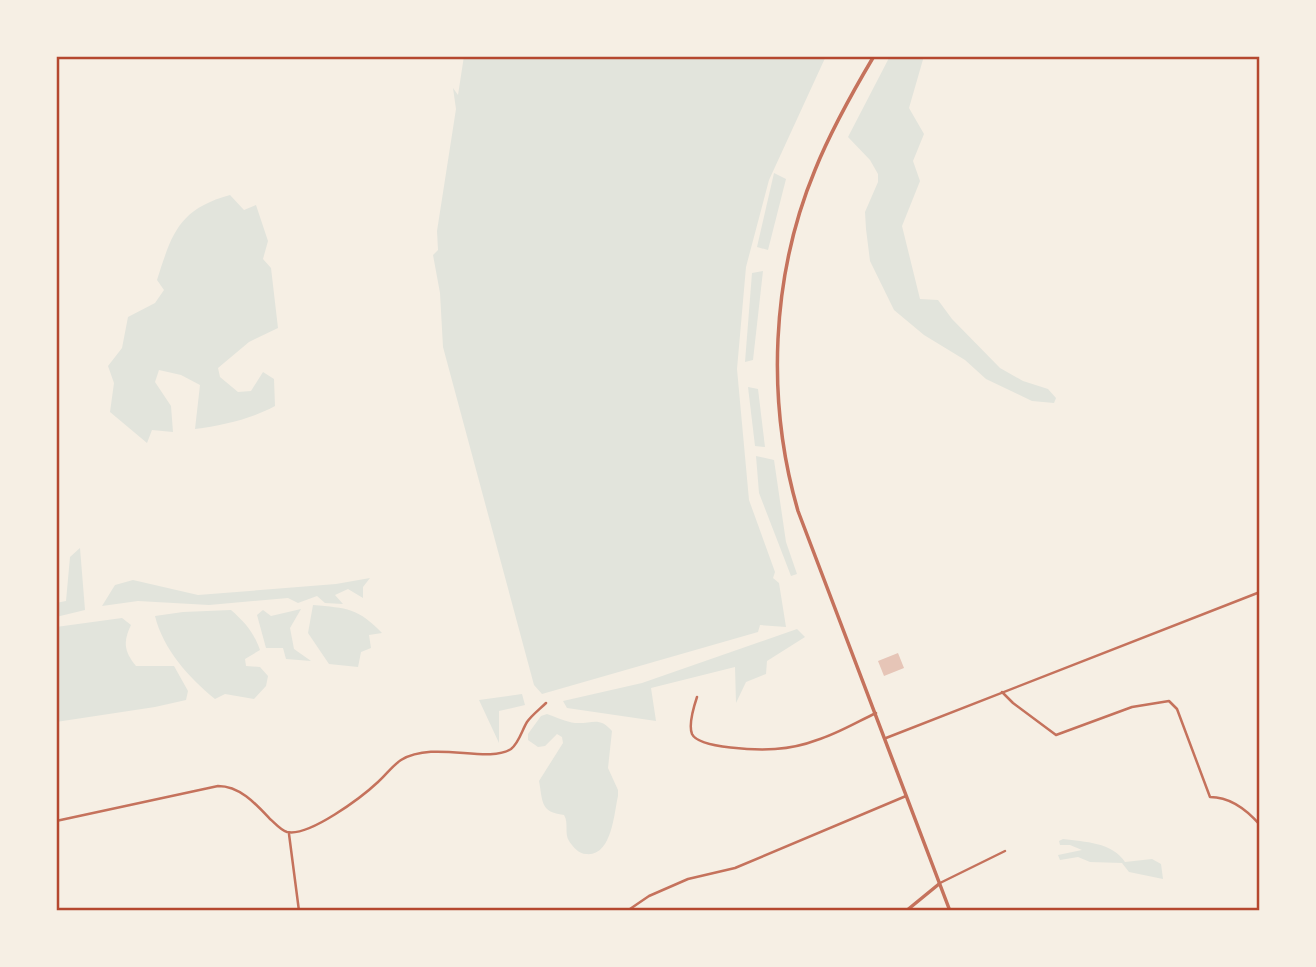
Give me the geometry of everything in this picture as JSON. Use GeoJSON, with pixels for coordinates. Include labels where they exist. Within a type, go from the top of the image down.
{"type":"FeatureCollection","features":[{"type":"Feature","properties":{"kind":"street"},"geometry":{"type":"LineString","coordinates":[[874,56],[837,120],[814,171],[793,240],[780,303],[780,398],[791,486],[798,511],[950,911]]}},
{"type":"Feature","properties":{"kind":"street"},"geometry":{"type":"LineString","coordinates":[[886,737],[1260,592]]}},
{"type":"Feature","properties":{"kind":"street"},"geometry":{"type":"LineString","coordinates":[[1002,692],[1056,735],[1132,707],[1169,701],[1177,709],[1210,797],[1231,802],[1260,825]]}},
{"type":"Feature","properties":{"kind":"street"},"geometry":{"type":"LineString","coordinates":[[697,697],[691,725],[692,734],[696,739],[717,746],[774,749],[796,746],[819,740],[876,713]]}},
{"type":"Feature","properties":{"kind":"street"},"geometry":{"type":"LineString","coordinates":[[56,821],[227,786],[236,789],[256,804],[281,830],[289,833],[310,828],[346,807],[377,784],[402,760],[411,756],[443,751],[500,752],[511,748],[528,721],[546,703]]}},
{"type":"Feature","properties":{"kind":"street"},"geometry":{"type":"LineString","coordinates":[[627,911],[649,896],[688,879],[735,868],[906,796]]}},
{"type":"Feature","properties":{"kind":"street"},"geometry":{"type":"LineString","coordinates":[[289,833],[299,911]]}},
{"type":"Feature","properties":{"kind":"street"},"geometry":{"type":"LineString","coordinates":[[906,911],[940,883],[1005,851]]}},
{"type":"Feature","properties":{"kind":"shaded area"},"geometry":{"type":"Polygon","coordinates":[[[464,56],[826,56],[769,180],[746,267],[737,369],[749,500],[775,572],[773,578],[779,583],[786,627],[760,625],[758,632],[542,694],[534,685],[443,347],[440,293],[433,255],[438,250],[437,231],[456,109],[453,88],[458,95],[464,56]]]}},
{"type":"Feature","properties":{"kind":"shaded area"},"geometry":{"type":"Polygon","coordinates":[[[890,56],[924,56],[909,108],[924,134],[913,161],[920,181],[902,226],[920,299],[938,300],[952,319],[1000,368],[1023,381],[1048,389],[1056,398],[1054,403],[1032,401],[986,379],[965,360],[924,335],[894,310],[870,261],[865,212],[878,182],[878,174],[870,160],[848,137],[890,56]]]}},
{"type":"Feature","properties":{"kind":"shaded area"},"geometry":{"type":"Polygon","coordinates":[[[774,173],[786,179],[768,250],[757,247],[774,173]]]}},
{"type":"Feature","properties":{"kind":"shaded area"},"geometry":{"type":"Polygon","coordinates":[[[230,195],[244,210],[256,205],[268,241],[263,259],[271,268],[278,328],[249,342],[218,368],[220,377],[238,392],[251,391],[263,372],[274,379],[275,406],[236,421],[195,429],[200,385],[181,375],[159,370],[155,382],[171,406],[173,432],[152,430],[147,443],[110,412],[114,383],[108,366],[122,348],[128,317],[155,303],[164,290],[157,280],[173,236],[180,225],[199,208],[230,195]]]}},
{"type":"Feature","properties":{"kind":"shaded area"},"geometry":{"type":"Polygon","coordinates":[[[763,271],[753,360],[745,362],[752,273],[763,271]]]}},
{"type":"Feature","properties":{"kind":"shaded area"},"geometry":{"type":"Polygon","coordinates":[[[748,387],[758,389],[765,447],[755,446],[748,387]]]}},
{"type":"Feature","properties":{"kind":"shaded area"},"geometry":{"type":"Polygon","coordinates":[[[756,456],[774,460],[786,542],[797,574],[791,576],[759,493],[756,456]]]}},
{"type":"Feature","properties":{"kind":"shaded area"},"geometry":{"type":"Polygon","coordinates":[[[80,548],[85,610],[56,617],[56,603],[66,601],[70,557],[80,548]]]}},
{"type":"Feature","properties":{"kind":"shaded area"},"geometry":{"type":"Polygon","coordinates":[[[370,578],[363,587],[363,598],[348,589],[335,595],[343,604],[325,603],[317,596],[298,603],[288,598],[209,605],[138,601],[102,606],[115,585],[133,580],[198,595],[336,584],[370,578]]]}},
{"type":"Feature","properties":{"kind":"shaded area"},"geometry":{"type":"Polygon","coordinates":[[[313,605],[335,607],[359,614],[382,633],[369,635],[371,648],[361,652],[358,667],[329,664],[308,633],[313,605]]]}},
{"type":"Feature","properties":{"kind":"shaded area"},"geometry":{"type":"Polygon","coordinates":[[[301,609],[290,628],[294,649],[311,661],[286,659],[283,648],[266,648],[257,615],[263,610],[271,616],[301,609]]]}},
{"type":"Feature","properties":{"kind":"shaded area"},"geometry":{"type":"Polygon","coordinates":[[[231,610],[248,628],[260,650],[245,659],[246,666],[260,667],[268,676],[266,686],[254,699],[225,694],[215,699],[178,662],[164,640],[155,616],[231,610]]]}},
{"type":"Feature","properties":{"kind":"shaded area"},"geometry":{"type":"Polygon","coordinates":[[[122,618],[131,625],[126,646],[136,666],[174,666],[188,691],[186,700],[56,722],[56,627],[122,618]]]}},
{"type":"Feature","properties":{"kind":"shaded area"},"geometry":{"type":"Polygon","coordinates":[[[797,629],[805,637],[767,661],[766,674],[746,682],[736,703],[735,667],[651,688],[656,721],[567,708],[563,701],[642,683],[797,629]]]}},
{"type":"Feature","properties":{"kind":"shaded area"},"geometry":{"type":"Polygon","coordinates":[[[522,694],[525,705],[499,711],[499,743],[479,700],[522,694]]]}},
{"type":"Feature","properties":{"kind":"shaded area"},"geometry":{"type":"Polygon","coordinates":[[[547,714],[575,723],[599,722],[612,731],[608,768],[618,796],[610,832],[601,849],[595,853],[583,854],[574,848],[568,838],[564,815],[551,811],[542,800],[539,781],[563,743],[562,737],[557,734],[545,746],[538,747],[528,740],[528,734],[541,716],[547,714]]]}},
{"type":"Feature","properties":{"kind":"shaded area"},"geometry":{"type":"Polygon","coordinates":[[[1063,839],[1105,847],[1120,855],[1125,862],[1152,859],[1161,864],[1163,879],[1129,872],[1122,863],[1090,862],[1078,857],[1060,860],[1058,855],[1082,850],[1070,845],[1060,845],[1059,841],[1063,839]]]}},
{"type":"Feature","properties":{"kind":"building"},"geometry":{"type":"Polygon","coordinates":[[[898,653],[904,668],[884,676],[878,661],[898,653]]]}}]}
